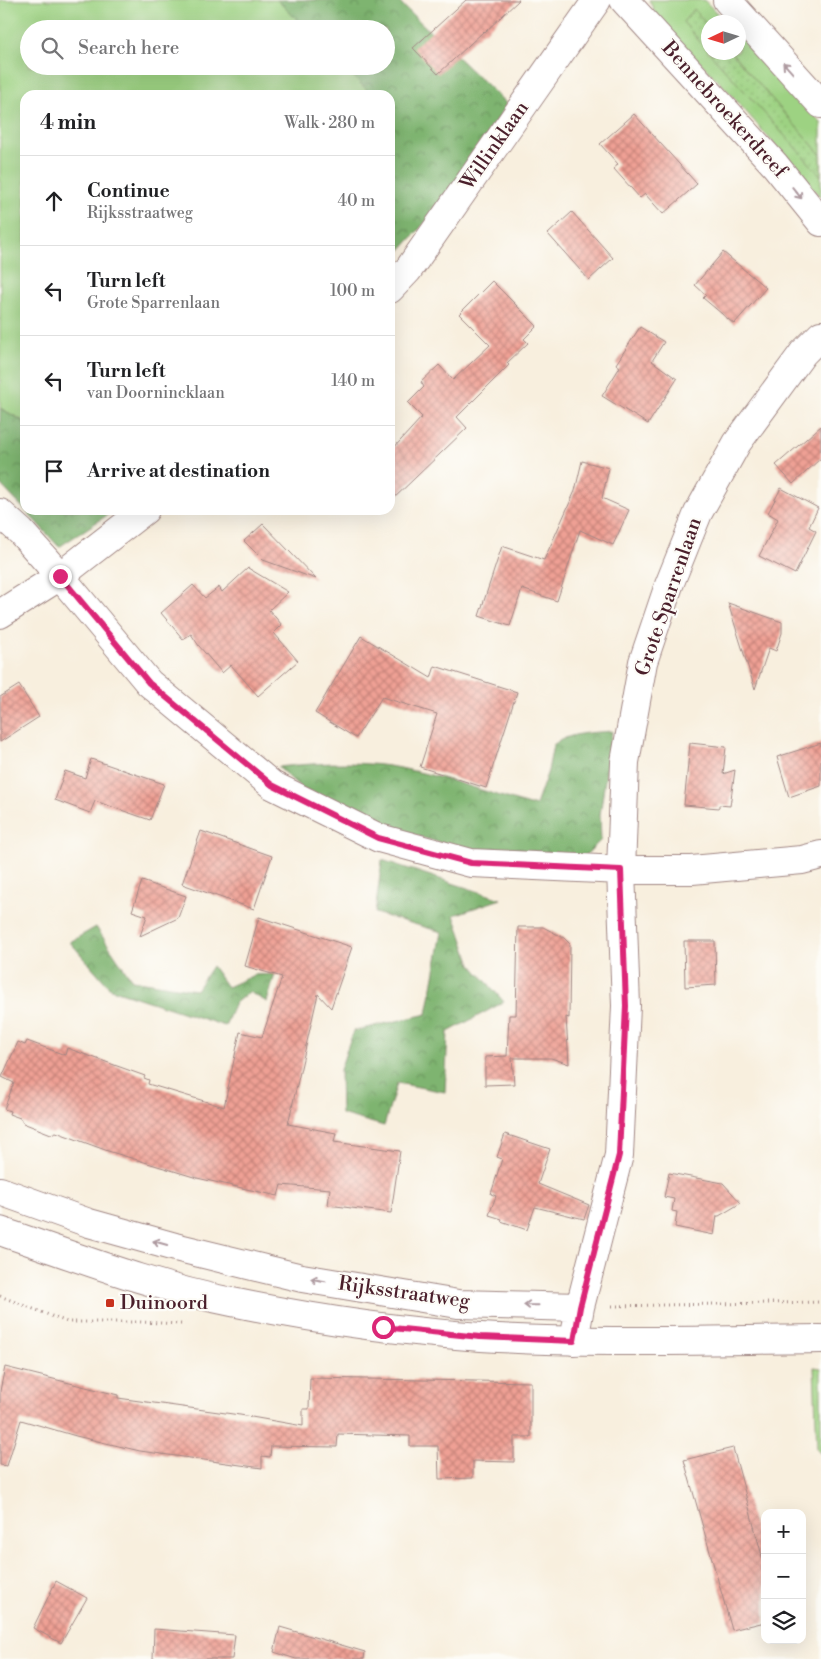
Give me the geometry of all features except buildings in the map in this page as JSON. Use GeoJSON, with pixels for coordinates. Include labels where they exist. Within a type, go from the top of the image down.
{"type":"FeatureCollection","features":[{"type":"Feature","properties":{"kind":"street","name":"Willinklaan"},"geometry":{"type":"LineString","coordinates":[[395,284],[408,270],[597,0]]}},
{"type":"Feature","properties":{"kind":"street","name":"Bennebroekerdreef"},"geometry":{"type":"LineString","coordinates":[[624,0],[775,166],[821,222]]}},
{"type":"Feature","properties":{"kind":"street"},"geometry":{"type":"LineString","coordinates":[[727,0],[821,104]]}},
{"type":"Feature","properties":{"kind":"street","name":"Grote Sparrenlaan"},"geometry":{"type":"LineString","coordinates":[[574,1341],[580,1307],[619,1155],[626,1006],[621,870],[625,762],[643,662],[668,586],[698,512],[736,443],[803,353],[821,335]]}},
{"type":"Feature","properties":{"kind":"street"},"geometry":{"type":"LineString","coordinates":[[0,513],[21,532],[60,576],[149,683],[272,785],[378,838],[471,863],[621,870],[692,870],[802,860],[821,855]]}},
{"type":"Feature","properties":{"kind":"street"},"geometry":{"type":"LineString","coordinates":[[0,614],[60,576],[139,515]]}},
{"type":"Feature","properties":{"kind":"street","name":"Rijksstraatweg"},"geometry":{"type":"LineString","coordinates":[[0,1190],[89,1223],[175,1248],[302,1278],[458,1304],[580,1307]]}},
{"type":"Feature","properties":{"kind":"street","name":"Rijksstraatweg"},"geometry":{"type":"LineString","coordinates":[[0,1231],[162,1285],[231,1302],[383,1327],[480,1337],[574,1341],[821,1339]]}},
{"type":"Feature","properties":{"kind":"path"},"geometry":{"type":"LineString","coordinates":[[580,1307],[821,1302]]}},
{"type":"Feature","properties":{"kind":"green space"},"geometry":{"type":"Polygon","coordinates":[[[0,0],[277,0],[297,20],[20,20],[20,75],[352,75],[367,90],[20,90],[20,419],[0,408],[0,0]]]}},
{"type":"Feature","properties":{"kind":"green space"},"geometry":{"type":"Polygon","coordinates":[[[277,0],[397,0],[507,104],[442,204],[395,256],[395,90],[367,90],[352,75],[395,75],[395,20],[297,20],[277,0]]]}},
{"type":"Feature","properties":{"kind":"green space"},"geometry":{"type":"Polygon","coordinates":[[[649,0],[704,0],[719,15],[701,15],[701,60],[746,60],[746,42],[817,118],[821,123],[821,198],[728,91],[658,19],[649,0]]]}},
{"type":"Feature","properties":{"kind":"green space"},"geometry":{"type":"Polygon","coordinates":[[[694,9],[701,18],[701,43],[683,22],[694,9]]]}},
{"type":"Feature","properties":{"kind":"green space"},"geometry":{"type":"Polygon","coordinates":[[[716,60],[738,60],[821,155],[821,176],[716,60]]]}},
{"type":"Feature","properties":{"kind":"green space"},"geometry":{"type":"Polygon","coordinates":[[[0,408],[20,419],[20,505],[0,484],[0,408]]]}},
{"type":"Feature","properties":{"kind":"green space"},"geometry":{"type":"Polygon","coordinates":[[[30,515],[107,515],[59,547],[30,515]]]}},
{"type":"Feature","properties":{"kind":"green space"},"geometry":{"type":"Polygon","coordinates":[[[612,731],[600,815],[601,840],[586,855],[466,850],[423,838],[302,789],[278,767],[334,763],[389,766],[442,778],[529,805],[536,805],[548,771],[553,745],[574,735],[612,731]]]}},
{"type":"Feature","properties":{"kind":"green space"},"geometry":{"type":"Polygon","coordinates":[[[382,860],[501,899],[454,915],[471,964],[504,1002],[448,1032],[445,1092],[397,1083],[384,1126],[341,1114],[340,1070],[353,1031],[427,1014],[442,932],[375,913],[382,860]]]}},
{"type":"Feature","properties":{"kind":"green space"},"geometry":{"type":"Polygon","coordinates":[[[96,927],[132,980],[196,990],[212,966],[227,987],[254,975],[275,974],[267,1002],[249,992],[235,1003],[225,1026],[111,989],[70,942],[96,927]]]}},
{"type":"Feature","properties":{"kind":"green space"},"geometry":{"type":"Polygon","coordinates":[[[814,1367],[821,1368],[821,1454],[817,1450],[814,1367]]]}},
{"type":"Feature","properties":{"kind":"place","name":"Duinoord"},"geometry":{"type":"Point","coordinates":[110,1303]}},
{"type":"Feature","properties":{"kind":"route"},"geometry":{"type":"LineString","coordinates":[[60,576],[149,683],[272,785],[378,838],[471,863],[621,870],[626,1006],[619,1155],[580,1307],[574,1341],[480,1337],[383,1327]]}}]}
